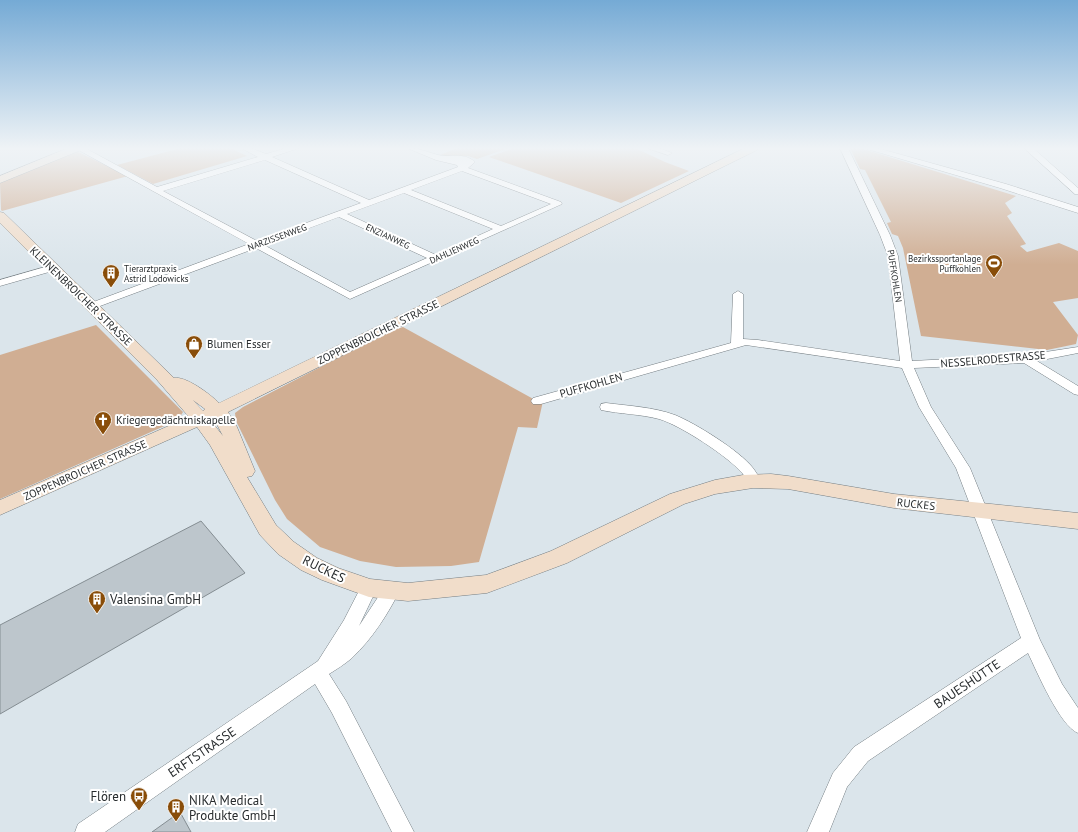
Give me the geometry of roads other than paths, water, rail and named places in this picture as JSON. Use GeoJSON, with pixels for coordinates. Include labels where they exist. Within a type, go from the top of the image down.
{"type":"FeatureCollection","features":[{"type":"Feature","properties":{"kind":"main road","name":"ZOPPENBROICHER STRASSE"},"geometry":{"type":"LineString","coordinates":[[0,508],[208,415],[673,187]]}},
{"type":"Feature","properties":{"kind":"main road","name":"KLEINENBROICHER STRASSE"},"geometry":{"type":"LineString","coordinates":[[0,216],[163,376],[208,415]]}},
{"type":"Feature","properties":{"kind":"main road","name":"RUCKES"},"geometry":{"type":"LineString","coordinates":[[208,415],[218,443],[268,530],[286,548],[309,564],[330,574],[381,586],[423,591],[487,584],[559,557],[677,499],[696,492],[727,484],[754,481],[786,483],[892,501],[1078,520]]}},
{"type":"Feature","properties":{"kind":"street"},"geometry":{"type":"LineString","coordinates":[[150,187],[256,245]]}},
{"type":"Feature","properties":{"kind":"street"},"geometry":{"type":"LineString","coordinates":[[156,190],[166,187]]}},
{"type":"Feature","properties":{"kind":"street"},"geometry":{"type":"LineString","coordinates":[[332,187],[369,203]]}},
{"type":"Feature","properties":{"kind":"street","name":"NARZISSENWEG"},"geometry":{"type":"LineString","coordinates":[[92,306],[413,187]]}},
{"type":"Feature","properties":{"kind":"street","name":"DAHLIENWEG"},"geometry":{"type":"LineString","coordinates":[[256,245],[350,296],[558,204],[512,187]]}},
{"type":"Feature","properties":{"kind":"street","name":"PUFFKOHLEN"},"geometry":{"type":"LineString","coordinates":[[862,187],[885,235],[893,256],[908,366],[925,407],[963,468],[980,511]]}},
{"type":"Feature","properties":{"kind":"street"},"geometry":{"type":"LineString","coordinates":[[1001,187],[1078,210]]}},
{"type":"Feature","properties":{"kind":"street"},"geometry":{"type":"LineString","coordinates":[[405,190],[500,229]]}},
{"type":"Feature","properties":{"kind":"street"},"geometry":{"type":"LineString","coordinates":[[1051,202],[1078,201]]}},
{"type":"Feature","properties":{"kind":"street","name":"ENZIANWEG"},"geometry":{"type":"LineString","coordinates":[[340,214],[435,258]]}},
{"type":"Feature","properties":{"kind":"street"},"geometry":{"type":"LineString","coordinates":[[0,283],[52,268]]}},
{"type":"Feature","properties":{"kind":"street"},"geometry":{"type":"LineString","coordinates":[[737,344],[738,294]]}},
{"type":"Feature","properties":{"kind":"street","name":"PUFFKOHLEN"},"geometry":{"type":"LineString","coordinates":[[537,400],[737,344],[758,343],[908,366]]}},
{"type":"Feature","properties":{"kind":"street","name":"NESSELRODESTRASSE"},"geometry":{"type":"LineString","coordinates":[[908,366],[1026,359],[1078,350]]}},
{"type":"Feature","properties":{"kind":"street"},"geometry":{"type":"LineString","coordinates":[[1026,359],[1078,391]]}},
{"type":"Feature","properties":{"kind":"street"},"geometry":{"type":"LineString","coordinates":[[606,407],[644,412],[670,418],[681,423],[735,459],[748,471],[754,481]]}},
{"type":"Feature","properties":{"kind":"street"},"geometry":{"type":"LineString","coordinates":[[980,511],[1031,641],[1055,690],[1078,724]]}},
{"type":"Feature","properties":{"kind":"street","name":"ERFTSTRASSE"},"geometry":{"type":"LineString","coordinates":[[318,672],[336,650],[355,618],[381,586]]}},
{"type":"Feature","properties":{"kind":"street","name":"ERFTSTRASSE"},"geometry":{"type":"LineString","coordinates":[[86,832],[345,653],[361,637],[374,620],[381,586]]}},
{"type":"Feature","properties":{"kind":"street","name":"BAUESHÜTTE"},"geometry":{"type":"LineString","coordinates":[[818,832],[840,780],[861,754],[1031,641]]}},
{"type":"Feature","properties":{"kind":"street"},"geometry":{"type":"LineString","coordinates":[[318,672],[339,706],[403,832]]}},
{"type":"Feature","properties":{"kind":"place","name":"Bezirkssportanlage Puffkohlen"},"geometry":{"type":"Point","coordinates":[994,278]}},
{"type":"Feature","properties":{"kind":"place","name":"Tierarztpraxis Astrid Lodowicks"},"geometry":{"type":"Point","coordinates":[111,288]}},
{"type":"Feature","properties":{"kind":"place","name":"Blumen Esser"},"geometry":{"type":"Point","coordinates":[194,359]}},
{"type":"Feature","properties":{"kind":"place","name":"Kriegergedächtniskapelle"},"geometry":{"type":"Point","coordinates":[103,435]}},
{"type":"Feature","properties":{"kind":"place","name":"Valensina GmbH"},"geometry":{"type":"Point","coordinates":[97,614]}},
{"type":"Feature","properties":{"kind":"place","name":"Flören"},"geometry":{"type":"Point","coordinates":[139,811]}},
{"type":"Feature","properties":{"kind":"place","name":"NIKA Medical Produkte GmbH"},"geometry":{"type":"Point","coordinates":[176,822]}}]}
